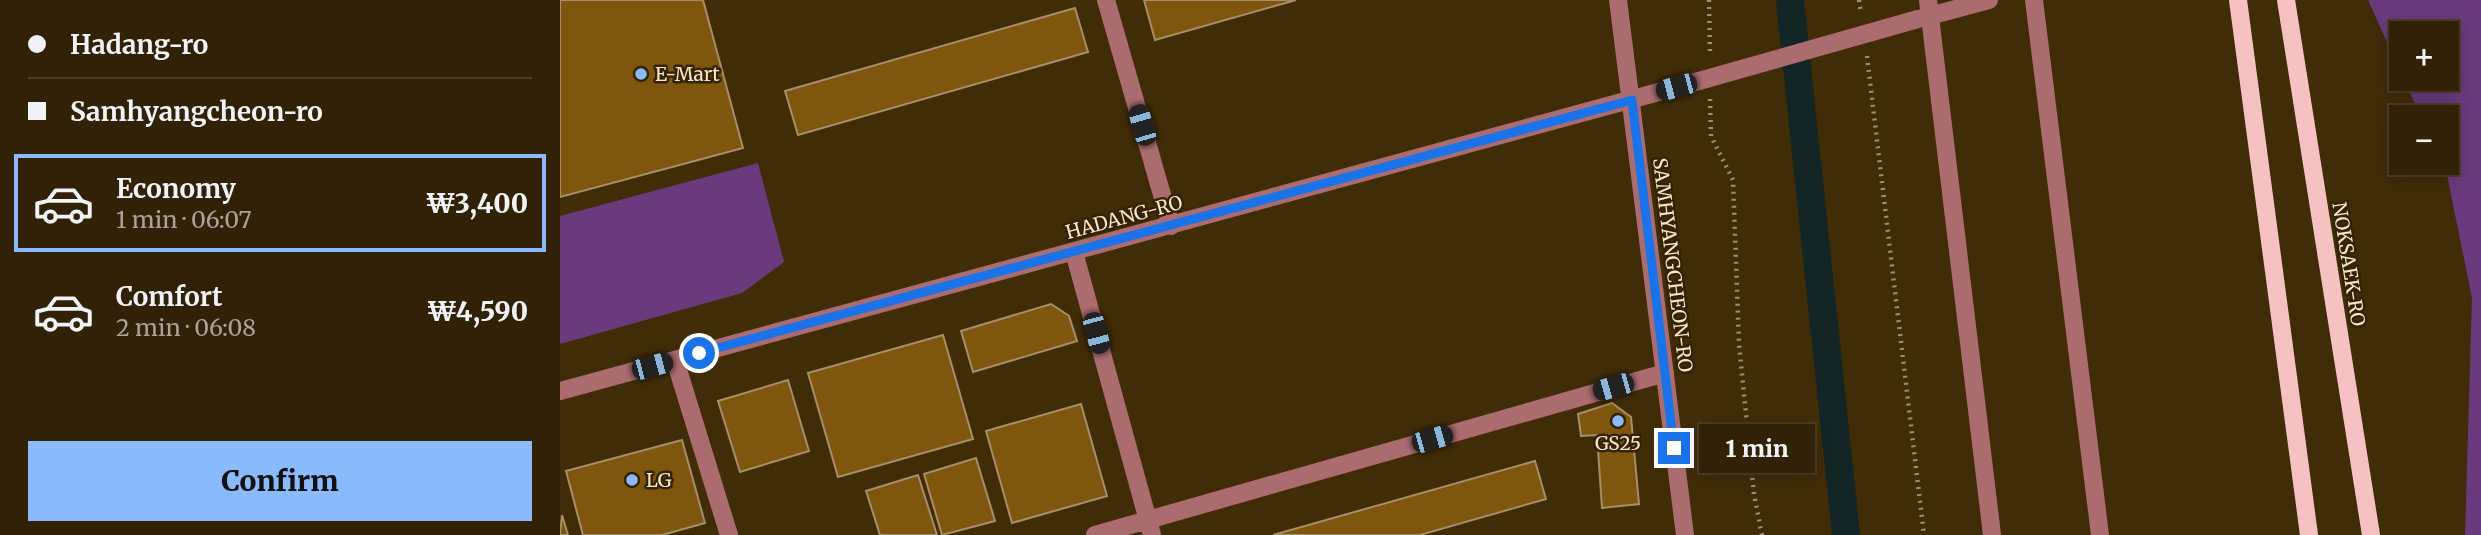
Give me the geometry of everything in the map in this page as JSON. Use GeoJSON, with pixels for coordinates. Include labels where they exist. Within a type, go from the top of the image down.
{"type":"FeatureCollection","features":[{"type":"Feature","properties":{"kind":"main road"},"geometry":{"type":"LineString","coordinates":[[2238,0],[2309,535]]}},
{"type":"Feature","properties":{"kind":"main road","name":"NOKSAEK-RO"},"geometry":{"type":"LineString","coordinates":[[2286,0],[2371,535]]}},
{"type":"Feature","properties":{"kind":"street"},"geometry":{"type":"LineString","coordinates":[[1106,0],[1171,226]]}},
{"type":"Feature","properties":{"kind":"street","name":"SAMHYANGCHEON-RO"},"geometry":{"type":"LineString","coordinates":[[1618,0],[1685,535]]}},
{"type":"Feature","properties":{"kind":"street"},"geometry":{"type":"LineString","coordinates":[[1989,0],[1926,12],[1992,535]]}},
{"type":"Feature","properties":{"kind":"street"},"geometry":{"type":"LineString","coordinates":[[2034,0],[2100,535]]}},
{"type":"Feature","properties":{"kind":"street","name":"HADANG-RO"},"geometry":{"type":"LineString","coordinates":[[560,391],[1706,82],[1926,12]]}},
{"type":"Feature","properties":{"kind":"street"},"geometry":{"type":"LineString","coordinates":[[1074,252],[1150,528]]}},
{"type":"Feature","properties":{"kind":"street"},"geometry":{"type":"LineString","coordinates":[[675,360],[729,535]]}},
{"type":"Feature","properties":{"kind":"street"},"geometry":{"type":"LineString","coordinates":[[1095,535],[1150,528],[1665,373]]}},
{"type":"Feature","properties":{"kind":"path"},"geometry":{"type":"LineString","coordinates":[[1709,0],[1706,82],[1711,136],[1733,180],[1739,344],[1754,494],[1762,535]]}},
{"type":"Feature","properties":{"kind":"path"},"geometry":{"type":"LineString","coordinates":[[1859,0],[1863,26]]}},
{"type":"Feature","properties":{"kind":"path"},"geometry":{"type":"LineString","coordinates":[[1866,53],[1924,535]]}},
{"type":"Feature","properties":{"kind":"shaded area"},"geometry":{"type":"Polygon","coordinates":[[[2368,0],[2481,0],[2481,535],[2465,535],[2472,298],[2447,175],[2459,175],[2459,105],[2416,105],[2409,91],[2459,91],[2459,21],[2389,21],[2389,46],[2368,0]]]}},
{"type":"Feature","properties":{"kind":"shaded area"},"geometry":{"type":"Polygon","coordinates":[[[758,163],[784,262],[742,293],[560,344],[560,216],[758,163]]]}},
{"type":"Feature","properties":{"kind":"building","name":"E-Mart"},"geometry":{"type":"Polygon","coordinates":[[[560,0],[703,0],[743,148],[560,197],[560,0]]]}},
{"type":"Feature","properties":{"kind":"building"},"geometry":{"type":"Polygon","coordinates":[[[1144,0],[1296,0],[1155,40],[1144,0]]]}},
{"type":"Feature","properties":{"kind":"building"},"geometry":{"type":"Polygon","coordinates":[[[1075,8],[1088,52],[798,135],[785,91],[1075,8]]]}},
{"type":"Feature","properties":{"kind":"building"},"geometry":{"type":"Polygon","coordinates":[[[1051,304],[1069,316],[1077,341],[973,372],[961,331],[1051,304]]]}},
{"type":"Feature","properties":{"kind":"building"},"geometry":{"type":"Polygon","coordinates":[[[943,335],[973,439],[838,477],[808,373],[943,335]]]}},
{"type":"Feature","properties":{"kind":"building"},"geometry":{"type":"Polygon","coordinates":[[[788,380],[809,451],[740,472],[718,401],[788,380]]]}},
{"type":"Feature","properties":{"kind":"building"},"geometry":{"type":"Polygon","coordinates":[[[1612,403],[1631,417],[1639,504],[1602,508],[1597,435],[1581,436],[1578,414],[1612,403]]]}},
{"type":"Feature","properties":{"kind":"building"},"geometry":{"type":"Polygon","coordinates":[[[1081,404],[1107,496],[1012,523],[986,431],[1081,404]]]}},
{"type":"Feature","properties":{"kind":"building"},"geometry":{"type":"Polygon","coordinates":[[[682,440],[705,523],[662,535],[583,535],[566,471],[682,440]]]}},
{"type":"Feature","properties":{"kind":"building"},"geometry":{"type":"Polygon","coordinates":[[[976,458],[995,521],[942,535],[924,474],[976,458]]]}},
{"type":"Feature","properties":{"kind":"building"},"geometry":{"type":"Polygon","coordinates":[[[1535,461],[1546,499],[1420,535],[1273,535],[1535,461]]]}},
{"type":"Feature","properties":{"kind":"building"},"geometry":{"type":"Polygon","coordinates":[[[918,475],[937,535],[880,535],[866,491],[918,475]]]}},
{"type":"Feature","properties":{"kind":"building"},"geometry":{"type":"Polygon","coordinates":[[[562,515],[568,535],[560,535],[562,515]]]}},
{"type":"Feature","properties":{"kind":"waterway"},"geometry":{"type":"LineString","coordinates":[[1790,0],[1846,535]]}},
{"type":"Feature","properties":{"kind":"place","name":"E-Mart"},"geometry":{"type":"Point","coordinates":[641,74]}},
{"type":"Feature","properties":{"kind":"place","name":"GS25"},"geometry":{"type":"Point","coordinates":[1618,421]}},
{"type":"Feature","properties":{"kind":"place","name":"LG"},"geometry":{"type":"Point","coordinates":[632,480]}},
{"type":"Feature","properties":{"kind":"route"},"geometry":{"type":"LineString","coordinates":[[699,353],[1632,100],[1674,448]]}}]}
